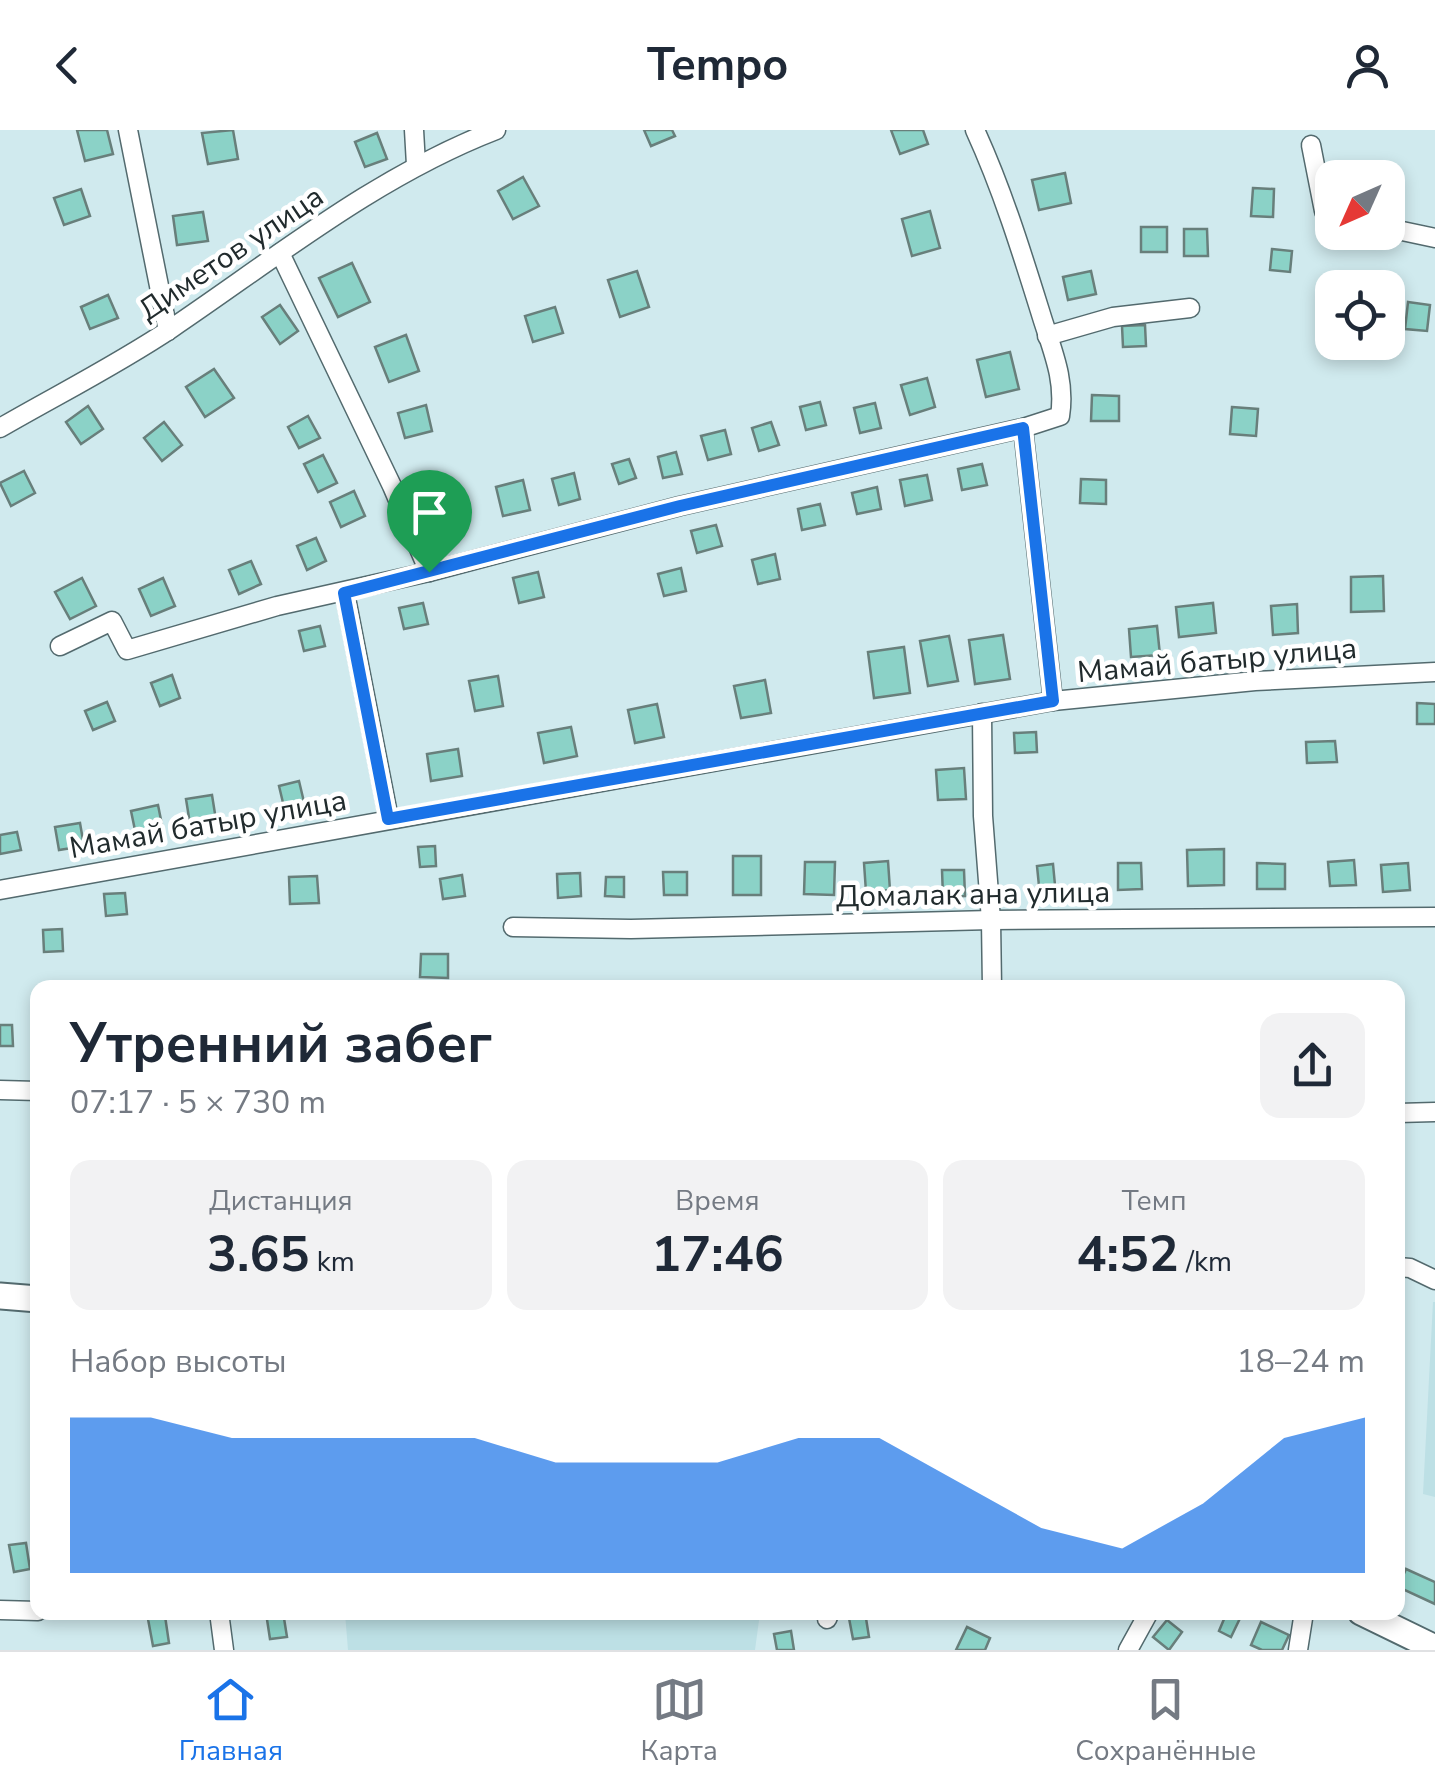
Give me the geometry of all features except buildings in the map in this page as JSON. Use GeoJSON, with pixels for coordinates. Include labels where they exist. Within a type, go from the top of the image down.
{"type":"FeatureCollection","features":[{"type":"Feature","properties":{"kind":"main road"},"geometry":{"type":"LineString","coordinates":[[0,1296],[30,1298]]}},
{"type":"Feature","properties":{"kind":"main road"},"geometry":{"type":"LineString","coordinates":[[1376,1620],[1426,1647]]}},
{"type":"Feature","properties":{"kind":"street"},"geometry":{"type":"LineString","coordinates":[[128,130],[168,331]]}},
{"type":"Feature","properties":{"kind":"street"},"geometry":{"type":"LineString","coordinates":[[414,130],[416,165]]}},
{"type":"Feature","properties":{"kind":"street","name":"Диметов улица"},"geometry":{"type":"LineString","coordinates":[[0,428],[168,331],[416,165],[496,130]]}},
{"type":"Feature","properties":{"kind":"street"},"geometry":{"type":"LineString","coordinates":[[60,646],[112,621],[127,650],[277,606],[344,593],[680,506],[1023,428],[1060,416],[1060,368],[1013,222],[975,130]]}},
{"type":"Feature","properties":{"kind":"street"},"geometry":{"type":"LineString","coordinates":[[1311,145],[1315,165]]}},
{"type":"Feature","properties":{"kind":"street"},"geometry":{"type":"LineString","coordinates":[[1405,232],[1435,238]]}},
{"type":"Feature","properties":{"kind":"street"},"geometry":{"type":"LineString","coordinates":[[280,253],[429,572]]}},
{"type":"Feature","properties":{"kind":"street"},"geometry":{"type":"LineString","coordinates":[[1048,336],[1113,318],[1190,308]]}},
{"type":"Feature","properties":{"kind":"street"},"geometry":{"type":"LineString","coordinates":[[1023,428],[1053,701]]}},
{"type":"Feature","properties":{"kind":"street"},"geometry":{"type":"LineString","coordinates":[[344,593],[388,819]]}},
{"type":"Feature","properties":{"kind":"street","name":"Мамай батыр улица"},"geometry":{"type":"LineString","coordinates":[[0,890],[1053,701],[1254,681],[1435,672]]}},
{"type":"Feature","properties":{"kind":"street"},"geometry":{"type":"LineString","coordinates":[[982,713],[992,980]]}},
{"type":"Feature","properties":{"kind":"street","name":"Домалак ана улица"},"geometry":{"type":"LineString","coordinates":[[513,928],[1435,917]]}},
{"type":"Feature","properties":{"kind":"street"},"geometry":{"type":"LineString","coordinates":[[0,1090],[30,1092]]}},
{"type":"Feature","properties":{"kind":"street"},"geometry":{"type":"LineString","coordinates":[[1405,1112],[1435,1112]]}},
{"type":"Feature","properties":{"kind":"street"},"geometry":{"type":"LineString","coordinates":[[1405,1268],[1435,1280]]}},
{"type":"Feature","properties":{"kind":"street"},"geometry":{"type":"LineString","coordinates":[[0,1610],[30,1611]]}},
{"type":"Feature","properties":{"kind":"street"},"geometry":{"type":"LineString","coordinates":[[220,1620],[224,1650]]}},
{"type":"Feature","properties":{"kind":"street"},"geometry":{"type":"LineString","coordinates":[[1128,1650],[1145,1620]]}},
{"type":"Feature","properties":{"kind":"street"},"geometry":{"type":"LineString","coordinates":[[1298,1650],[1303,1620]]}},
{"type":"Feature","properties":{"kind":"shaded area"},"geometry":{"type":"Polygon","coordinates":[[[1435,1302],[1435,1497],[1423,1494],[1435,1302]]]}},
{"type":"Feature","properties":{"kind":"shaded area"},"geometry":{"type":"Polygon","coordinates":[[[346,1620],[759,1620],[755,1650],[348,1650],[346,1620]]]}},
{"type":"Feature","properties":{"kind":"route"},"geometry":{"type":"LineString","coordinates":[[1023,428],[1053,701],[388,819],[344,593],[429,572],[680,506],[1023,428]]}}]}
